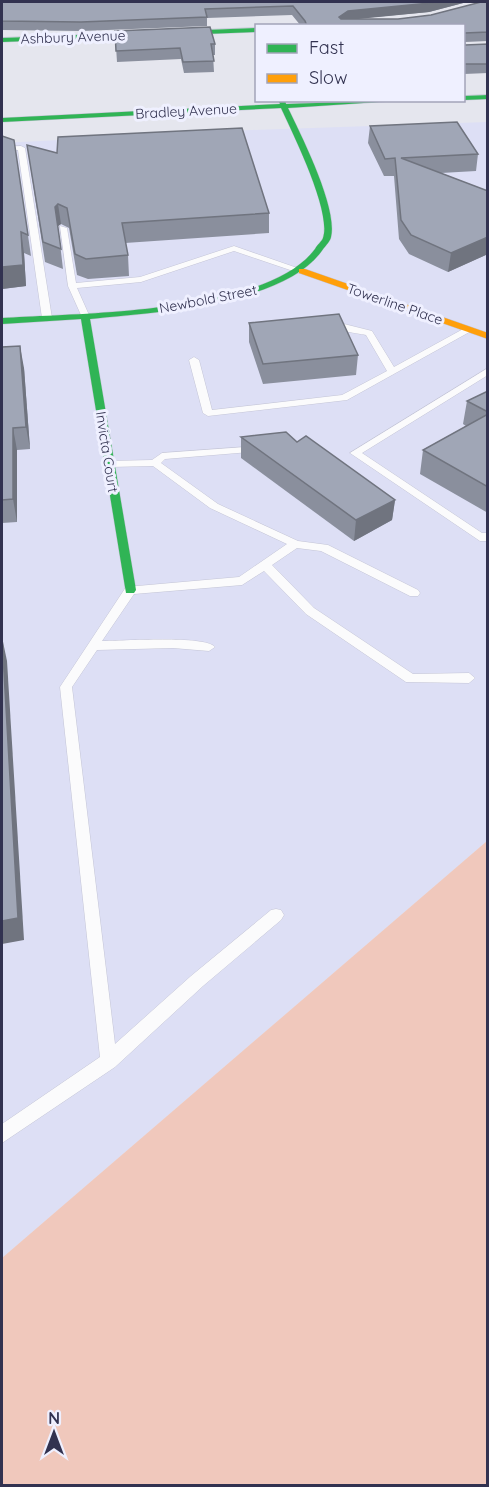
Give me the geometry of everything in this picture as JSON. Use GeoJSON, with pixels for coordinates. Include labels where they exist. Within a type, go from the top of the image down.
{"type":"FeatureCollection","features":[{"type":"Feature","properties":{"kind":"street","name":"Ashbury Avenue"},"geometry":{"type":"LineString","coordinates":[[2,40],[255,33]]}},
{"type":"Feature","properties":{"kind":"street"},"geometry":{"type":"LineString","coordinates":[[465,98],[488,97]]}},
{"type":"Feature","properties":{"kind":"street","name":"Bradley Avenue"},"geometry":{"type":"LineString","coordinates":[[2,120],[344,102]]}},
{"type":"Feature","properties":{"kind":"street","name":"Newbold Street"},"geometry":{"type":"LineString","coordinates":[[2,321],[168,308],[235,297],[270,287],[302,271],[319,256],[326,238],[327,227],[322,200],[282,104]]}},
{"type":"Feature","properties":{"kind":"street","name":"Towerline Place"},"geometry":{"type":"LineString","coordinates":[[302,271],[488,336]]}},
{"type":"Feature","properties":{"kind":"street","name":"Invicta Court"},"geometry":{"type":"LineString","coordinates":[[85,315],[130,590]]}},
{"type":"Feature","properties":{"kind":"lane"},"geometry":{"type":"LineString","coordinates":[[2,149],[21,148],[47,318]]}},
{"type":"Feature","properties":{"kind":"lane"},"geometry":{"type":"LineString","coordinates":[[63,228],[72,286],[85,315]]}},
{"type":"Feature","properties":{"kind":"lane"},"geometry":{"type":"LineString","coordinates":[[72,286],[141,279],[234,248],[302,271]]}},
{"type":"Feature","properties":{"kind":"lane"},"geometry":{"type":"LineString","coordinates":[[317,328],[339,326],[369,333],[392,372]]}},
{"type":"Feature","properties":{"kind":"lane"},"geometry":{"type":"LineString","coordinates":[[194,360],[208,413],[344,398],[468,330]]}},
{"type":"Feature","properties":{"kind":"lane"},"geometry":{"type":"LineString","coordinates":[[488,371],[355,453],[480,537],[488,537]]}},
{"type":"Feature","properties":{"kind":"lane"},"geometry":{"type":"LineString","coordinates":[[155,463],[162,456],[269,448]]}},
{"type":"Feature","properties":{"kind":"lane"},"geometry":{"type":"LineString","coordinates":[[109,464],[155,463],[214,506],[295,544],[324,548],[414,593]]}},
{"type":"Feature","properties":{"kind":"lane"},"geometry":{"type":"LineString","coordinates":[[109,1061],[66,687],[130,590],[242,581],[295,544]]}},
{"type":"Feature","properties":{"kind":"lane"},"geometry":{"type":"LineString","coordinates":[[265,565],[310,611],[411,679],[469,678]]}},
{"type":"Feature","properties":{"kind":"lane"},"geometry":{"type":"LineString","coordinates":[[93,646],[173,644],[209,647]]}},
{"type":"Feature","properties":{"kind":"lane"},"geometry":{"type":"LineString","coordinates":[[2,1134],[109,1061],[276,915]]}},
{"type":"Feature","properties":{"kind":"shaded area"},"geometry":{"type":"Polygon","coordinates":[[[487,122],[487,841],[2,1258],[2,143],[251,130],[487,122]]]}},
{"type":"Feature","properties":{"kind":"shaded area"},"geometry":{"type":"Polygon","coordinates":[[[487,841],[487,1485],[2,1485],[2,1258],[487,841]]]}},
{"type":"Feature","properties":{"kind":"building"},"geometry":{"type":"Polygon","coordinates":[[[2,2],[435,2],[348,11],[339,17],[341,19],[398,19],[431,15],[488,2],[488,32],[465,33],[465,24],[306,24],[293,6],[205,9],[207,17],[81,22],[2,21],[2,2]]]}},
{"type":"Feature","properties":{"kind":"building"},"geometry":{"type":"Polygon","coordinates":[[[210,27],[215,44],[211,44],[214,61],[183,62],[180,48],[116,51],[115,31],[210,27]]]}},
{"type":"Feature","properties":{"kind":"building"},"geometry":{"type":"Polygon","coordinates":[[[488,44],[488,64],[465,64],[465,45],[488,44]]]}},
{"type":"Feature","properties":{"kind":"building"},"geometry":{"type":"Polygon","coordinates":[[[457,122],[478,154],[401,158],[488,191],[488,237],[451,253],[411,235],[401,220],[395,158],[385,159],[370,126],[457,122]]]}},
{"type":"Feature","properties":{"kind":"building"},"geometry":{"type":"Polygon","coordinates":[[[242,128],[269,213],[122,223],[128,255],[86,259],[75,254],[67,208],[58,204],[55,207],[61,249],[43,242],[27,145],[57,153],[58,137],[242,128]]]}},
{"type":"Feature","properties":{"kind":"building"},"geometry":{"type":"Polygon","coordinates":[[[2,136],[14,140],[28,235],[21,232],[23,265],[2,267],[2,136]]]}},
{"type":"Feature","properties":{"kind":"building"},"geometry":{"type":"Polygon","coordinates":[[[339,314],[358,355],[263,364],[249,323],[339,314]]]}},
{"type":"Feature","properties":{"kind":"building"},"geometry":{"type":"Polygon","coordinates":[[[20,346],[26,427],[13,428],[13,499],[2,500],[2,347],[20,346]]]}},
{"type":"Feature","properties":{"kind":"building"},"geometry":{"type":"Polygon","coordinates":[[[488,391],[488,412],[467,401],[488,391]]]}},
{"type":"Feature","properties":{"kind":"building"},"geometry":{"type":"Polygon","coordinates":[[[488,414],[488,487],[423,450],[488,414]]]}},
{"type":"Feature","properties":{"kind":"building"},"geometry":{"type":"Polygon","coordinates":[[[286,432],[297,442],[306,436],[395,500],[356,520],[241,437],[286,432]]]}},
{"type":"Feature","properties":{"kind":"building"},"geometry":{"type":"Polygon","coordinates":[[[2,637],[18,918],[2,921],[2,637]]]}},
{"type":"Feature","properties":{"kind":"traffic: fast"},"geometry":{"type":"LineString","coordinates":[[2,40],[255,30]]}},
{"type":"Feature","properties":{"kind":"traffic: fast"},"geometry":{"type":"LineString","coordinates":[[465,98],[488,97]]}},
{"type":"Feature","properties":{"kind":"traffic: fast"},"geometry":{"type":"LineString","coordinates":[[2,321],[129,313],[181,306],[231,296],[275,282],[309,263],[327,238],[328,225],[312,169],[282,102]]}},
{"type":"Feature","properties":{"kind":"traffic: fast"},"geometry":{"type":"LineString","coordinates":[[2,120],[366,102]]}},
{"type":"Feature","properties":{"kind":"traffic: fast"},"geometry":{"type":"LineString","coordinates":[[85,315],[130,590]]}},
{"type":"Feature","properties":{"kind":"traffic: slow"},"geometry":{"type":"LineString","coordinates":[[302,271],[488,336]]}}]}
